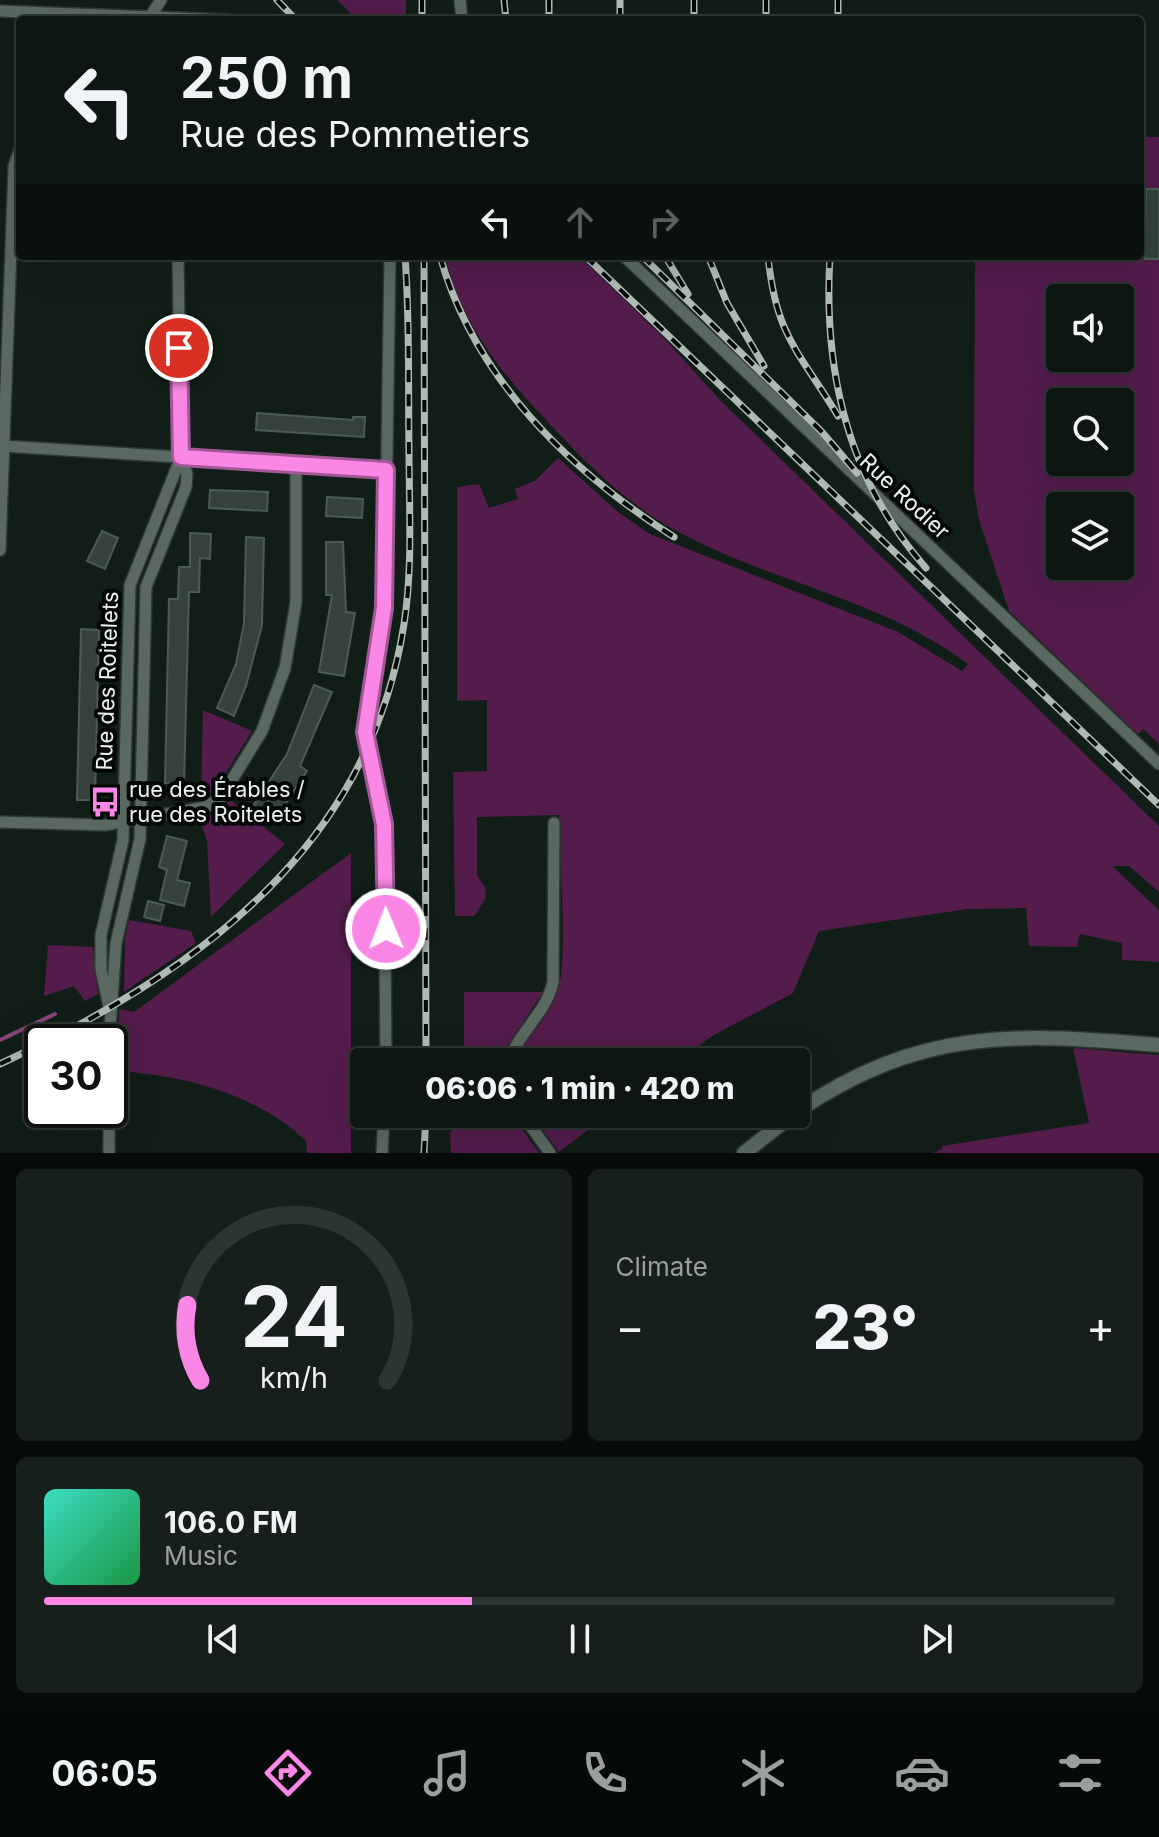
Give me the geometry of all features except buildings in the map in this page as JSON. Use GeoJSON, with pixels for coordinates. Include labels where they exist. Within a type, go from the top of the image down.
{"type":"FeatureCollection","features":[{"type":"Feature","properties":{"kind":"street"},"geometry":{"type":"LineString","coordinates":[[0,11],[50,6],[132,16]]}},
{"type":"Feature","properties":{"kind":"street"},"geometry":{"type":"LineString","coordinates":[[0,550],[16,160]]}},
{"type":"Feature","properties":{"kind":"street","name":"Rue des Roitelets"},"geometry":{"type":"LineString","coordinates":[[110,1024],[118,933],[137,859],[145,597],[150,574],[186,487],[187,474],[181,457],[178,260]]}},
{"type":"Feature","properties":{"kind":"street"},"geometry":{"type":"LineString","coordinates":[[386,1048],[384,824],[365,732],[384,608],[390,260]]}},
{"type":"Feature","properties":{"kind":"street","name":"Rue Rodier"},"geometry":{"type":"LineString","coordinates":[[628,260],[1159,764]]}},
{"type":"Feature","properties":{"kind":"street"},"geometry":{"type":"LineString","coordinates":[[2,446],[386,470]]}},
{"type":"Feature","properties":{"kind":"street","name":"Rue des Roitelets"},"geometry":{"type":"LineString","coordinates":[[110,1008],[103,980],[101,935],[121,852],[128,596],[132,575],[181,457]]}},
{"type":"Feature","properties":{"kind":"street"},"geometry":{"type":"LineString","coordinates":[[0,822],[105,825],[214,804],[233,782],[262,731],[283,676],[294,620],[296,464]]}},
{"type":"Feature","properties":{"kind":"street"},"geometry":{"type":"LineString","coordinates":[[128,596],[145,597]]}},
{"type":"Feature","properties":{"kind":"street"},"geometry":{"type":"LineString","coordinates":[[516,1048],[545,1006],[553,982],[554,823]]}},
{"type":"Feature","properties":{"kind":"street"},"geometry":{"type":"LineString","coordinates":[[810,1104],[861,1074],[916,1053],[956,1043],[1038,1036],[1159,1045]]}},
{"type":"Feature","properties":{"kind":"street"},"geometry":{"type":"LineString","coordinates":[[109,1128],[109,1153]]}},
{"type":"Feature","properties":{"kind":"street"},"geometry":{"type":"LineString","coordinates":[[382,1153],[383,1128]]}},
{"type":"Feature","properties":{"kind":"street"},"geometry":{"type":"LineString","coordinates":[[532,1128],[550,1153]]}},
{"type":"Feature","properties":{"kind":"street"},"geometry":{"type":"LineString","coordinates":[[744,1153],[776,1128]]}},
{"type":"Feature","properties":{"kind":"shaded area"},"geometry":{"type":"Polygon","coordinates":[[[337,0],[406,0],[406,16],[353,16],[337,0]]]}},
{"type":"Feature","properties":{"kind":"shaded area"},"geometry":{"type":"Polygon","coordinates":[[[1144,137],[1159,137],[1159,744],[1143,729],[1138,734],[1009,611],[979,520],[974,490],[975,260],[1144,260],[1144,137]]]}},
{"type":"Feature","properties":{"kind":"shaded area"},"geometry":{"type":"Polygon","coordinates":[[[446,260],[583,260],[664,338],[721,401],[1159,826],[1159,892],[1129,866],[1112,866],[1159,910],[1159,962],[1122,960],[1122,943],[1080,934],[1077,947],[1029,946],[1026,908],[968,909],[819,931],[793,993],[712,1036],[696,1048],[522,1048],[553,1003],[561,979],[563,934],[559,815],[477,817],[477,875],[485,887],[486,898],[474,916],[455,916],[453,772],[487,771],[487,700],[457,701],[457,487],[479,484],[489,508],[518,499],[515,489],[536,480],[558,458],[618,512],[650,534],[898,632],[962,671],[968,664],[934,641],[899,623],[712,548],[635,505],[583,458],[505,373],[479,337],[459,298],[446,260]]]}},
{"type":"Feature","properties":{"kind":"shaded area"},"geometry":{"type":"Polygon","coordinates":[[[203,710],[252,731],[214,792],[201,798],[203,710]]]}},
{"type":"Feature","properties":{"kind":"shaded area"},"geometry":{"type":"Polygon","coordinates":[[[230,800],[285,844],[211,917],[207,841],[199,818],[218,813],[230,800]]]}},
{"type":"Feature","properties":{"kind":"shaded area"},"geometry":{"type":"Polygon","coordinates":[[[351,853],[351,1153],[307,1153],[306,1141],[286,1124],[242,1099],[168,1077],[128,1072],[128,1024],[119,1024],[119,1009],[134,1012],[351,853]]]}},
{"type":"Feature","properties":{"kind":"shaded area"},"geometry":{"type":"Polygon","coordinates":[[[129,920],[191,931],[196,943],[124,992],[125,938],[129,920]]]}},
{"type":"Feature","properties":{"kind":"shaded area"},"geometry":{"type":"Polygon","coordinates":[[[48,945],[93,947],[98,994],[85,1001],[74,986],[44,996],[48,945]]]}},
{"type":"Feature","properties":{"kind":"shaded area"},"geometry":{"type":"Polygon","coordinates":[[[464,992],[543,992],[506,1048],[464,1048],[464,992]]]}},
{"type":"Feature","properties":{"kind":"shaded area"},"geometry":{"type":"Polygon","coordinates":[[[1073,1048],[1159,1055],[1159,1153],[933,1153],[942,1146],[1089,1123],[1073,1048]]]}},
{"type":"Feature","properties":{"kind":"shaded area"},"geometry":{"type":"Polygon","coordinates":[[[453,1128],[521,1128],[539,1153],[451,1153],[453,1128]]]}},
{"type":"Feature","properties":{"kind":"shaded area"},"geometry":{"type":"Polygon","coordinates":[[[541,1128],[591,1128],[559,1152],[541,1128]]]}},
{"type":"Feature","properties":{"kind":"waterway"},"geometry":{"type":"LineString","coordinates":[[0,1040],[55,1014]]}},
{"type":"Feature","properties":{"kind":"railway"},"geometry":{"type":"LineString","coordinates":[[277,0],[292,16]]}},
{"type":"Feature","properties":{"kind":"railway"},"geometry":{"type":"LineString","coordinates":[[422,0],[422,16]]}},
{"type":"Feature","properties":{"kind":"railway"},"geometry":{"type":"LineString","coordinates":[[504,0],[506,16]]}},
{"type":"Feature","properties":{"kind":"railway"},"geometry":{"type":"LineString","coordinates":[[549,0],[549,16]]}},
{"type":"Feature","properties":{"kind":"railway"},"geometry":{"type":"LineString","coordinates":[[620,0],[620,16]]}},
{"type":"Feature","properties":{"kind":"railway"},"geometry":{"type":"LineString","coordinates":[[694,0],[694,16]]}},
{"type":"Feature","properties":{"kind":"railway"},"geometry":{"type":"LineString","coordinates":[[766,0],[766,16]]}},
{"type":"Feature","properties":{"kind":"railway"},"geometry":{"type":"LineString","coordinates":[[838,0],[838,16]]}},
{"type":"Feature","properties":{"kind":"railway"},"geometry":{"type":"LineString","coordinates":[[79,1024],[172,968],[229,925],[279,877],[323,824],[359,764],[387,698],[407,602],[410,515],[405,260]]}},
{"type":"Feature","properties":{"kind":"railway"},"geometry":{"type":"LineString","coordinates":[[424,260],[426,1048]]}},
{"type":"Feature","properties":{"kind":"railway"},"geometry":{"type":"LineString","coordinates":[[441,260],[476,342],[531,418],[598,482],[674,537]]}},
{"type":"Feature","properties":{"kind":"railway"},"geometry":{"type":"LineString","coordinates":[[589,260],[1159,805]]}},
{"type":"Feature","properties":{"kind":"railway"},"geometry":{"type":"LineString","coordinates":[[646,260],[822,432],[857,473]]}},
{"type":"Feature","properties":{"kind":"railway"},"geometry":{"type":"LineString","coordinates":[[667,260],[688,294]]}},
{"type":"Feature","properties":{"kind":"railway"},"geometry":{"type":"LineString","coordinates":[[710,260],[727,303],[764,366]]}},
{"type":"Feature","properties":{"kind":"railway"},"geometry":{"type":"LineString","coordinates":[[769,260],[783,325],[838,416]]}},
{"type":"Feature","properties":{"kind":"railway"},"geometry":{"type":"LineString","coordinates":[[830,260],[831,341],[846,422],[877,498],[899,534],[926,568]]}},
{"type":"Feature","properties":{"kind":"railway"},"geometry":{"type":"LineString","coordinates":[[0,1064],[24,1053]]}},
{"type":"Feature","properties":{"kind":"railway"},"geometry":{"type":"LineString","coordinates":[[424,1153],[425,1128]]}},
{"type":"Feature","properties":{"kind":"place","name":"rue des Érables / rue des Roitelets"},"geometry":{"type":"Point","coordinates":[105,802]}},
{"type":"Feature","properties":{"kind":"route"},"geometry":{"type":"LineString","coordinates":[[179,348],[181,457],[386,470],[384,608],[365,732],[384,824],[386,929]]}}]}
